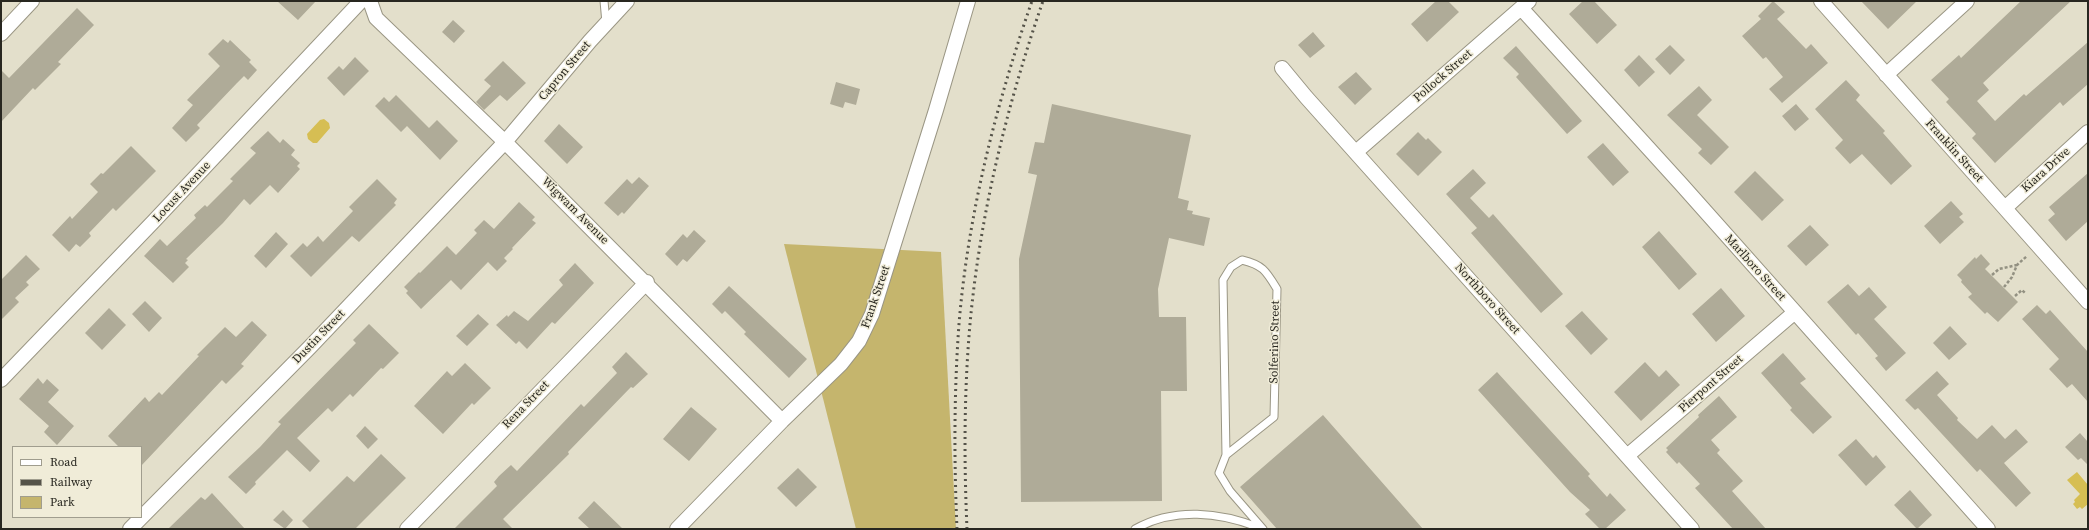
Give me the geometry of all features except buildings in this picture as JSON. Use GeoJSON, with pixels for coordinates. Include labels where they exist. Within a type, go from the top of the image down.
{"type":"FeatureCollection","features":[{"type":"Feature","properties":{"kind":"street"},"geometry":{"type":"LineString","coordinates":[[1,34],[32,1]]}},
{"type":"Feature","properties":{"kind":"street","name":"Locust Avenue"},"geometry":{"type":"LineString","coordinates":[[1,380],[153,222],[361,1]]}},
{"type":"Feature","properties":{"kind":"street","name":"Wigwam Avenue"},"geometry":{"type":"LineString","coordinates":[[370,1],[376,18],[647,282],[782,421]]}},
{"type":"Feature","properties":{"kind":"street","name":"Capron Street"},"geometry":{"type":"LineString","coordinates":[[505,142],[606,23],[627,1]]}},
{"type":"Feature","properties":{"kind":"street","name":"Frank Street"},"geometry":{"type":"LineString","coordinates":[[677,529],[782,421],[841,364],[864,332],[872,314],[931,126],[968,1]]}},
{"type":"Feature","properties":{"kind":"street","name":"Franklin Street"},"geometry":{"type":"LineString","coordinates":[[1821,1],[2088,302]]}},
{"type":"Feature","properties":{"kind":"street"},"geometry":{"type":"LineString","coordinates":[[1886,74],[1968,1]]}},
{"type":"Feature","properties":{"kind":"street","name":"Pollock Street"},"geometry":{"type":"LineString","coordinates":[[1356,152],[1525,4]]}},
{"type":"Feature","properties":{"kind":"street","name":"Marlboro Street"},"geometry":{"type":"LineString","coordinates":[[1525,4],[1795,312],[1988,529]]}},
{"type":"Feature","properties":{"kind":"street","name":"Northboro Street"},"geometry":{"type":"LineString","coordinates":[[1282,68],[1306,97],[1692,529]]}},
{"type":"Feature","properties":{"kind":"street","name":"Kiara Drive"},"geometry":{"type":"LineString","coordinates":[[2005,208],[2088,132]]}},
{"type":"Feature","properties":{"kind":"street","name":"Dustin Street"},"geometry":{"type":"LineString","coordinates":[[142,517],[310,347],[505,142]]}},
{"type":"Feature","properties":{"kind":"street","name":"Rena Street"},"geometry":{"type":"LineString","coordinates":[[407,529],[647,282]]}},
{"type":"Feature","properties":{"kind":"street","name":"Pierpont Street"},"geometry":{"type":"LineString","coordinates":[[1627,456],[1795,312]]}},
{"type":"Feature","properties":{"kind":"street","name":"Dustin Street"},"geometry":{"type":"LineString","coordinates":[[130,529],[141,518]]}},
{"type":"Feature","properties":{"kind":"lane"},"geometry":{"type":"LineString","coordinates":[[604,1],[606,23]]}},
{"type":"Feature","properties":{"kind":"lane","name":"Solferino Street"},"geometry":{"type":"LineString","coordinates":[[1226,455],[1274,417],[1276,289],[1267,273],[1257,264],[1242,260],[1231,267],[1223,280],[1226,455],[1219,473],[1230,491],[1262,529]]}},
{"type":"Feature","properties":{"kind":"lane"},"geometry":{"type":"LineString","coordinates":[[1135,529],[1169,515],[1188,514],[1240,520],[1262,529]]}},
{"type":"Feature","properties":{"kind":"path"},"geometry":{"type":"LineString","coordinates":[[2004,287],[2012,277],[2017,265],[2029,254]]}},
{"type":"Feature","properties":{"kind":"path"},"geometry":{"type":"LineString","coordinates":[[1992,275],[1999,269],[2017,265]]}},
{"type":"Feature","properties":{"kind":"path"},"geometry":{"type":"LineString","coordinates":[[2015,296],[2022,290],[2025,293]]}},
{"type":"Feature","properties":{"kind":"green space"},"geometry":{"type":"Polygon","coordinates":[[[784,244],[941,252],[956,529],[856,529],[784,244]]]}},
{"type":"Feature","properties":{"kind":"shaded area"},"geometry":{"type":"Polygon","coordinates":[[[324,119],[329,123],[330,128],[317,143],[313,143],[308,139],[307,134],[320,120],[324,119]]]}},
{"type":"Feature","properties":{"kind":"shaded area"},"geometry":{"type":"Polygon","coordinates":[[[2077,472],[2088,485],[2088,504],[2082,509],[2080,507],[2077,509],[2073,504],[2075,502],[2074,500],[2080,494],[2067,480],[2077,472]]]}},
{"type":"Feature","properties":{"kind":"railway"},"geometry":{"type":"LineString","coordinates":[[957,529],[955,401],[957,350],[963,283],[969,242],[985,160],[995,120],[1032,1]]}},
{"type":"Feature","properties":{"kind":"railway"},"geometry":{"type":"LineString","coordinates":[[967,529],[965,478],[966,401],[968,350],[975,283],[988,201],[997,160],[1018,80],[1043,1]]}}]}
